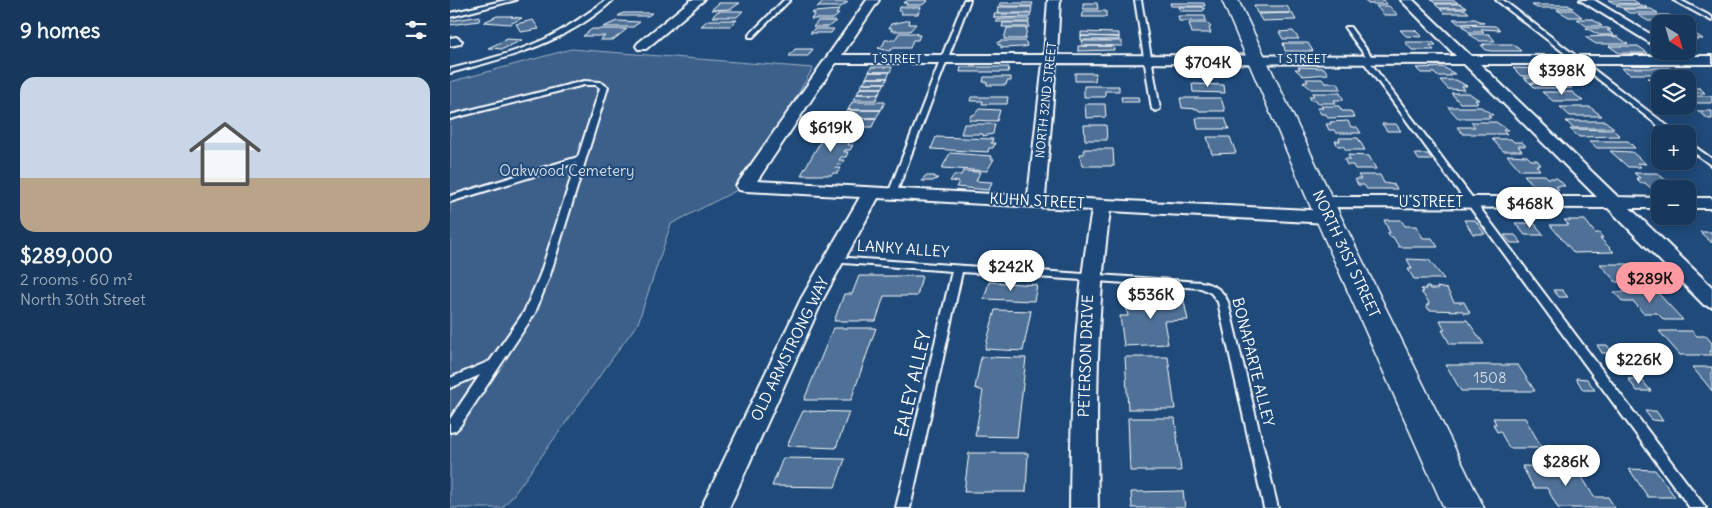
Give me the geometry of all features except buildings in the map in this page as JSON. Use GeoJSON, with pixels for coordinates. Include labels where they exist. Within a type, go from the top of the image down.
{"type":"FeatureCollection","features":[{"type":"Feature","properties":{"kind":"street"},"geometry":{"type":"LineString","coordinates":[[642,46],[698,0]]}},
{"type":"Feature","properties":{"kind":"street"},"geometry":{"type":"LineString","coordinates":[[833,58],[873,0]]}},
{"type":"Feature","properties":{"kind":"street","name":"NORTH 32ND STREET"},"geometry":{"type":"LineString","coordinates":[[1036,201],[1054,0]]}},
{"type":"Feature","properties":{"kind":"street","name":"NORTH 31ST STREET"},"geometry":{"type":"LineString","coordinates":[[1230,0],[1464,508]]}},
{"type":"Feature","properties":{"kind":"street"},"geometry":{"type":"LineString","coordinates":[[1408,0],[1712,300]]}},
{"type":"Feature","properties":{"kind":"street"},"geometry":{"type":"LineString","coordinates":[[1586,0],[1651,40]]}},
{"type":"Feature","properties":{"kind":"street","name":"T STREET"},"geometry":{"type":"LineString","coordinates":[[833,58],[1651,60]]}},
{"type":"Feature","properties":{"kind":"street","name":"KUHN STREET"},"geometry":{"type":"LineString","coordinates":[[833,58],[745,186],[1102,205],[1325,209]]}},
{"type":"Feature","properties":{"kind":"street"},"geometry":{"type":"LineString","coordinates":[[1686,60],[1706,73]]}},
{"type":"Feature","properties":{"kind":"street","name":"T STREET"},"geometry":{"type":"LineString","coordinates":[[1696,60],[1712,60]]}},
{"type":"Feature","properties":{"kind":"street","name":"OLD ARMSTRONG WAY"},"geometry":{"type":"LineString","coordinates":[[715,508],[798,326],[834,260],[882,193]]}},
{"type":"Feature","properties":{"kind":"street","name":"U STREET"},"geometry":{"type":"LineString","coordinates":[[1325,209],[1471,202],[1651,203]]}},
{"type":"Feature","properties":{"kind":"street"},"geometry":{"type":"LineString","coordinates":[[1696,203],[1712,203]]}},
{"type":"Feature","properties":{"kind":"street","name":"PETERSON DRIVE"},"geometry":{"type":"LineString","coordinates":[[1084,508],[1084,381],[1090,277],[1102,205]]}},
{"type":"Feature","properties":{"kind":"lane"},"geometry":{"type":"LineString","coordinates":[[450,15],[513,0]]}},
{"type":"Feature","properties":{"kind":"lane"},"geometry":{"type":"LineString","coordinates":[[450,70],[509,54],[543,42],[574,25],[610,0]]}},
{"type":"Feature","properties":{"kind":"lane"},"geometry":{"type":"LineString","coordinates":[[751,36],[787,0]]}},
{"type":"Feature","properties":{"kind":"lane"},"geometry":{"type":"LineString","coordinates":[[882,193],[944,59],[967,0]]}},
{"type":"Feature","properties":{"kind":"lane"},"geometry":{"type":"LineString","coordinates":[[1138,0],[1156,109]]}},
{"type":"Feature","properties":{"kind":"lane"},"geometry":{"type":"LineString","coordinates":[[1499,0],[1662,125]]}},
{"type":"Feature","properties":{"kind":"lane"},"geometry":{"type":"LineString","coordinates":[[1676,0],[1712,19]]}},
{"type":"Feature","properties":{"kind":"lane"},"geometry":{"type":"LineString","coordinates":[[1348,28],[1368,60],[1471,202],[1699,508]]}},
{"type":"Feature","properties":{"kind":"lane"},"geometry":{"type":"LineString","coordinates":[[450,118],[575,84],[598,83],[604,87],[530,313],[450,427]]}},
{"type":"Feature","properties":{"kind":"lane"},"geometry":{"type":"LineString","coordinates":[[1696,150],[1712,163]]}},
{"type":"Feature","properties":{"kind":"lane"},"geometry":{"type":"LineString","coordinates":[[450,200],[582,158]]}},
{"type":"Feature","properties":{"kind":"lane","name":"LANKY ALLEY"},"geometry":{"type":"LineString","coordinates":[[834,260],[1090,277]]}},
{"type":"Feature","properties":{"kind":"lane","name":"EALEY ALLEY"},"geometry":{"type":"LineString","coordinates":[[902,508],[958,268]]}},
{"type":"Feature","properties":{"kind":"lane","name":"BONAPARTE ALLEY"},"geometry":{"type":"LineString","coordinates":[[1090,277],[1201,285],[1210,287],[1221,296],[1271,508]]}},
{"type":"Feature","properties":{"kind":"lane"},"geometry":{"type":"LineString","coordinates":[[450,383],[496,364]]}},
{"type":"Feature","properties":{"kind":"green space","name":"Oakwood Cemetery"},"geometry":{"type":"Polygon","coordinates":[[[571,49],[813,68],[745,186],[671,224],[638,323],[512,497],[502,508],[450,508],[450,82],[571,49]]]}}]}
